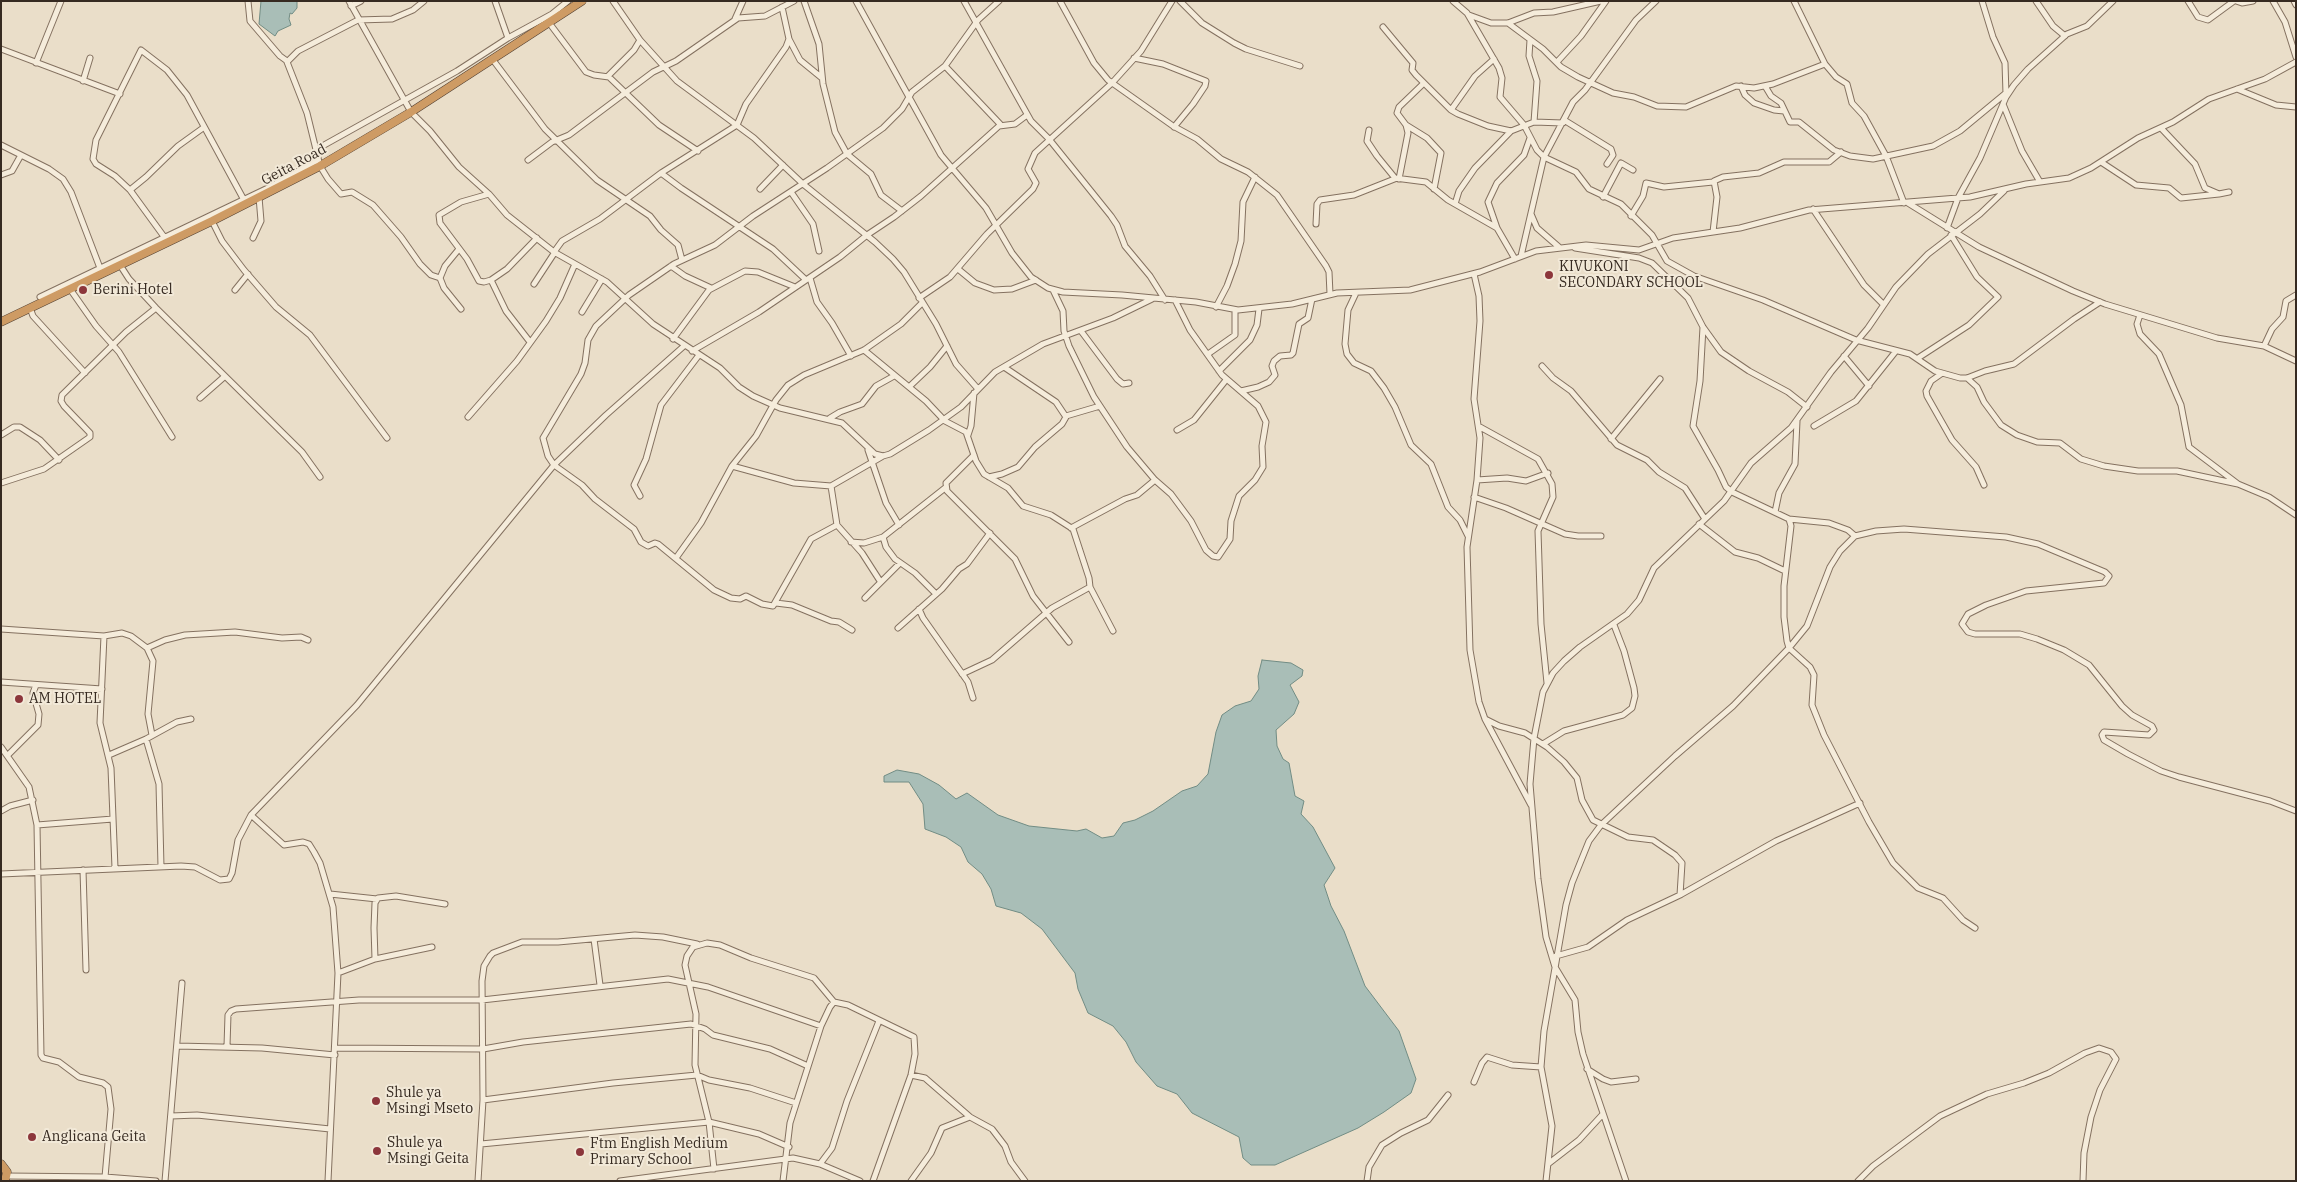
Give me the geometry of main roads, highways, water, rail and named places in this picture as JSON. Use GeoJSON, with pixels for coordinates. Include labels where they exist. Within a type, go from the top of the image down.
{"type":"FeatureCollection","features":[{"type":"Feature","properties":{"kind":"highway","name":"Geita Road"},"geometry":{"type":"LineString","coordinates":[[1,322],[259,197],[411,112],[550,24],[582,1]]}},
{"type":"Feature","properties":{"kind":"highway"},"geometry":{"type":"LineString","coordinates":[[1,1164],[5,1168],[6,1179]]}},
{"type":"Feature","properties":{"kind":"water"},"geometry":{"type":"Polygon","coordinates":[[[261,1],[297,1],[297,8],[292,14],[290,13],[291,25],[278,31],[275,36],[259,24],[261,1]]]}},
{"type":"Feature","properties":{"kind":"water"},"geometry":{"type":"Polygon","coordinates":[[[1262,660],[1291,663],[1303,670],[1302,676],[1290,685],[1299,702],[1294,714],[1276,730],[1277,746],[1283,759],[1289,763],[1295,796],[1304,801],[1301,814],[1313,827],[1335,868],[1324,885],[1331,906],[1344,931],[1365,986],[1399,1031],[1416,1079],[1411,1093],[1358,1128],[1275,1165],[1251,1165],[1243,1158],[1239,1137],[1192,1113],[1177,1094],[1157,1086],[1136,1062],[1126,1042],[1113,1026],[1088,1013],[1078,989],[1075,973],[1042,929],[1021,913],[996,906],[991,889],[982,874],[968,862],[961,847],[946,837],[925,829],[923,804],[909,782],[884,782],[884,776],[897,770],[919,774],[939,785],[956,799],[967,793],[998,815],[1029,826],[1077,831],[1086,829],[1102,838],[1114,836],[1123,823],[1135,820],[1153,811],[1182,791],[1197,786],[1208,774],[1216,732],[1222,715],[1235,706],[1251,701],[1259,689],[1258,676],[1262,660]]]}},
{"type":"Feature","properties":{"kind":"place","name":"KIVUKONI SECONDARY SCHOOL"},"geometry":{"type":"Point","coordinates":[1549,275]}},
{"type":"Feature","properties":{"kind":"place","name":"Berini Hotel"},"geometry":{"type":"Point","coordinates":[83,290]}},
{"type":"Feature","properties":{"kind":"place","name":"AM HOTEL"},"geometry":{"type":"Point","coordinates":[19,699]}},
{"type":"Feature","properties":{"kind":"place","name":"Shule ya Msingi Mseto"},"geometry":{"type":"Point","coordinates":[376,1101]}},
{"type":"Feature","properties":{"kind":"place","name":"Anglicana Geita"},"geometry":{"type":"Point","coordinates":[32,1137]}},
{"type":"Feature","properties":{"kind":"place","name":"Shule ya Msingi Geita"},"geometry":{"type":"Point","coordinates":[377,1151]}},
{"type":"Feature","properties":{"kind":"place","name":"Ftm English Medium Primary School"},"geometry":{"type":"Point","coordinates":[580,1152]}}]}
